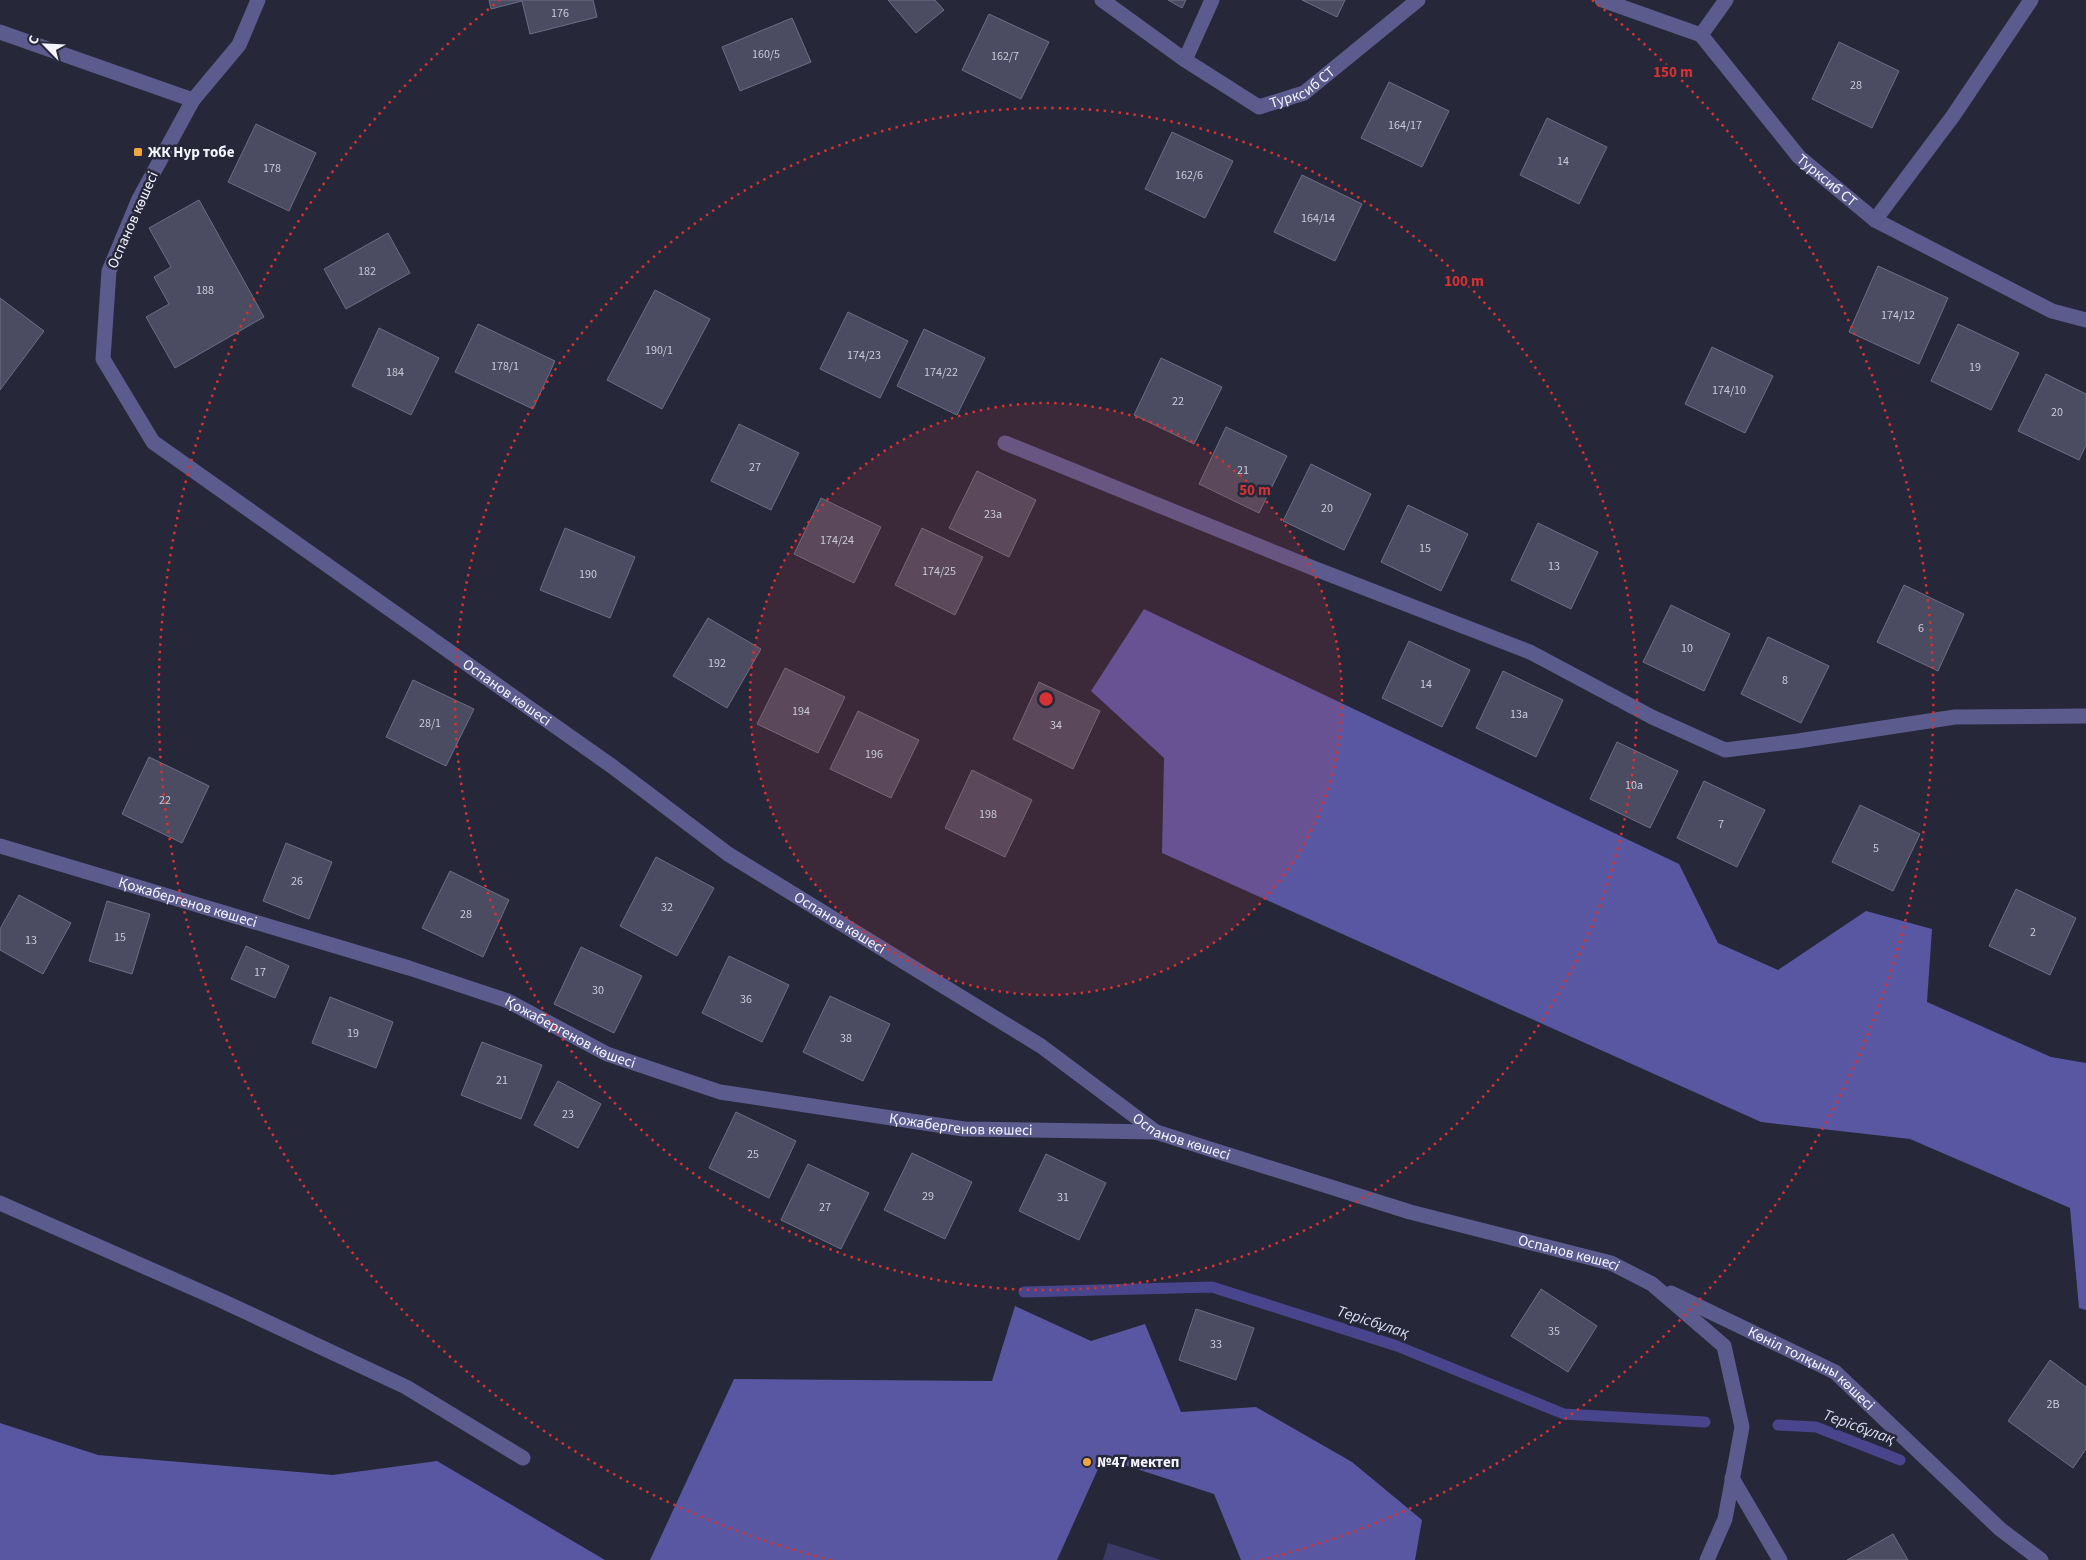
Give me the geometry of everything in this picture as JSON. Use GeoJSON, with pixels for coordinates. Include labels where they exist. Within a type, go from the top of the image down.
{"type":"FeatureCollection","features":[{"type":"Feature","properties":{"kind":"street","name":"Оспанов көшесі"},"geometry":{"type":"LineString","coordinates":[[258,0],[239,45],[194,100],[139,198],[109,271],[103,359],[153,442],[614,767],[728,854],[1041,1046],[1156,1132],[1410,1212],[1611,1263],[1652,1284],[1724,1346],[1742,1428],[1725,1518],[1707,1560]]}},
{"type":"Feature","properties":{"kind":"street","name":"Турксиб СТ"},"geometry":{"type":"LineString","coordinates":[[1102,0],[1185,60],[1259,107],[1304,93],[1418,0]]}},
{"type":"Feature","properties":{"kind":"street"},"geometry":{"type":"LineString","coordinates":[[1185,60],[1212,0]]}},
{"type":"Feature","properties":{"kind":"street"},"geometry":{"type":"LineString","coordinates":[[1602,0],[1701,35],[1726,0]]}},
{"type":"Feature","properties":{"kind":"street"},"geometry":{"type":"LineString","coordinates":[[1875,220],[1953,116],[2031,0]]}},
{"type":"Feature","properties":{"kind":"street"},"geometry":{"type":"LineString","coordinates":[[0,32],[194,100]]}},
{"type":"Feature","properties":{"kind":"street","name":"Турксиб СТ"},"geometry":{"type":"LineString","coordinates":[[1701,35],[1799,157],[1875,220],[2052,311],[2086,320]]}},
{"type":"Feature","properties":{"kind":"street"},"geometry":{"type":"LineString","coordinates":[[1005,443],[1313,568],[1530,652],[1652,717],[1725,750],[1955,717],[2086,716]]}},
{"type":"Feature","properties":{"kind":"street","name":"Қожабергенов көшесі"},"geometry":{"type":"LineString","coordinates":[[0,846],[409,968],[508,1001],[607,1054],[720,1092],[964,1129],[1156,1132]]}},
{"type":"Feature","properties":{"kind":"street"},"geometry":{"type":"LineString","coordinates":[[0,1203],[211,1296],[406,1387],[523,1458]]}},
{"type":"Feature","properties":{"kind":"street","name":"Көніл толқыны көшесі"},"geometry":{"type":"LineString","coordinates":[[1652,1284],[1835,1372],[2000,1529],[2041,1560]]}},
{"type":"Feature","properties":{"kind":"street"},"geometry":{"type":"LineString","coordinates":[[1732,1478],[1780,1560]]}},
{"type":"Feature","properties":{"kind":"shaded area"},"geometry":{"type":"Polygon","coordinates":[[[1144,609],[1679,864],[1718,943],[1778,970],[1866,911],[1932,929],[1927,1002],[2051,1057],[2086,1063],[2086,1310],[2079,1308],[2070,1208],[1910,1139],[1761,1122],[1162,853],[1164,758],[1091,691],[1144,609]]]}},
{"type":"Feature","properties":{"kind":"shaded area"},"geometry":{"type":"Polygon","coordinates":[[[1015,1306],[1091,1341],[1145,1324],[1181,1412],[1256,1407],[1352,1462],[1422,1520],[1415,1560],[1241,1560],[1214,1494],[1103,1458],[1057,1560],[650,1560],[734,1379],[992,1381],[1015,1306]]]}},
{"type":"Feature","properties":{"kind":"shaded area"},"geometry":{"type":"Polygon","coordinates":[[[0,1423],[98,1455],[333,1475],[437,1461],[605,1560],[0,1560],[0,1423]]]}},
{"type":"Feature","properties":{"kind":"shaded area"},"geometry":{"type":"Polygon","coordinates":[[[1108,1543],[1161,1560],[1103,1560],[1108,1543]]]}},
{"type":"Feature","properties":{"kind":"building"},"geometry":{"type":"Polygon","coordinates":[[[489,0],[593,0],[597,17],[530,34],[522,1],[491,9],[489,0]]]}},
{"type":"Feature","properties":{"kind":"building"},"geometry":{"type":"Polygon","coordinates":[[[888,0],[935,0],[944,10],[916,33],[888,0]]]}},
{"type":"Feature","properties":{"kind":"building"},"geometry":{"type":"Polygon","coordinates":[[[1168,0],[1186,0],[1182,8],[1168,0]]]}},
{"type":"Feature","properties":{"kind":"building"},"geometry":{"type":"Polygon","coordinates":[[[1302,0],[1345,0],[1337,17],[1302,0]]]}},
{"type":"Feature","properties":{"kind":"building"},"geometry":{"type":"Polygon","coordinates":[[[989,14],[1049,42],[1021,99],[962,70],[989,14]]]}},
{"type":"Feature","properties":{"kind":"building"},"geometry":{"type":"Polygon","coordinates":[[[792,18],[811,62],[740,91],[722,47],[792,18]]]}},
{"type":"Feature","properties":{"kind":"building"},"geometry":{"type":"Polygon","coordinates":[[[1839,42],[1899,71],[1872,128],[1812,99],[1839,42]]]}},
{"type":"Feature","properties":{"kind":"building"},"geometry":{"type":"Polygon","coordinates":[[[1389,82],[1449,111],[1422,167],[1361,138],[1389,82]]]}},
{"type":"Feature","properties":{"kind":"building"},"geometry":{"type":"Polygon","coordinates":[[[1547,118],[1607,147],[1579,204],[1520,175],[1547,118]]]}},
{"type":"Feature","properties":{"kind":"building"},"geometry":{"type":"Polygon","coordinates":[[[256,124],[316,153],[289,211],[228,182],[256,124]]]}},
{"type":"Feature","properties":{"kind":"building"},"geometry":{"type":"Polygon","coordinates":[[[1172,132],[1233,161],[1205,218],[1145,189],[1172,132]]]}},
{"type":"Feature","properties":{"kind":"building"},"geometry":{"type":"Polygon","coordinates":[[[1302,175],[1362,204],[1335,261],[1274,232],[1302,175]]]}},
{"type":"Feature","properties":{"kind":"building"},"geometry":{"type":"Polygon","coordinates":[[[199,200],[264,317],[175,368],[146,317],[169,304],[154,277],[171,267],[149,228],[199,200]]]}},
{"type":"Feature","properties":{"kind":"building"},"geometry":{"type":"Polygon","coordinates":[[[388,233],[410,273],[346,309],[324,269],[388,233]]]}},
{"type":"Feature","properties":{"kind":"building"},"geometry":{"type":"Polygon","coordinates":[[[1878,266],[1948,298],[1919,364],[1849,332],[1878,266]]]}},
{"type":"Feature","properties":{"kind":"building"},"geometry":{"type":"Polygon","coordinates":[[[655,290],[710,319],[662,409],[607,380],[655,290]]]}},
{"type":"Feature","properties":{"kind":"building"},"geometry":{"type":"Polygon","coordinates":[[[0,298],[44,331],[0,390],[0,298]]]}},
{"type":"Feature","properties":{"kind":"building"},"geometry":{"type":"Polygon","coordinates":[[[848,312],[908,341],[880,398],[820,369],[848,312]]]}},
{"type":"Feature","properties":{"kind":"building"},"geometry":{"type":"Polygon","coordinates":[[[478,324],[555,361],[533,409],[455,372],[478,324]]]}},
{"type":"Feature","properties":{"kind":"building"},"geometry":{"type":"Polygon","coordinates":[[[1958,324],[2019,353],[1991,410],[1931,381],[1958,324]]]}},
{"type":"Feature","properties":{"kind":"building"},"geometry":{"type":"Polygon","coordinates":[[[379,328],[439,358],[411,415],[352,386],[379,328]]]}},
{"type":"Feature","properties":{"kind":"building"},"geometry":{"type":"Polygon","coordinates":[[[924,329],[985,358],[957,415],[897,386],[924,329]]]}},
{"type":"Feature","properties":{"kind":"building"},"geometry":{"type":"Polygon","coordinates":[[[1712,347],[1773,376],[1745,433],[1685,404],[1712,347]]]}},
{"type":"Feature","properties":{"kind":"building"},"geometry":{"type":"Polygon","coordinates":[[[1161,358],[1222,387],[1194,444],[1134,415],[1161,358]]]}},
{"type":"Feature","properties":{"kind":"building"},"geometry":{"type":"Polygon","coordinates":[[[2046,374],[2086,394],[2086,445],[2079,460],[2018,431],[2046,374]]]}},
{"type":"Feature","properties":{"kind":"building"},"geometry":{"type":"Polygon","coordinates":[[[739,424],[799,453],[771,510],[711,481],[739,424]]]}},
{"type":"Feature","properties":{"kind":"building"},"geometry":{"type":"Polygon","coordinates":[[[1226,427],[1287,456],[1259,513],[1199,484],[1226,427]]]}},
{"type":"Feature","properties":{"kind":"building"},"geometry":{"type":"Polygon","coordinates":[[[1311,464],[1371,494],[1344,550],[1283,521],[1311,464]]]}},
{"type":"Feature","properties":{"kind":"building"},"geometry":{"type":"Polygon","coordinates":[[[977,471],[1036,500],[1009,557],[949,528],[977,471]]]}},
{"type":"Feature","properties":{"kind":"building"},"geometry":{"type":"Polygon","coordinates":[[[821,498],[881,527],[854,583],[794,554],[821,498]]]}},
{"type":"Feature","properties":{"kind":"building"},"geometry":{"type":"Polygon","coordinates":[[[1408,505],[1468,534],[1441,591],[1381,562],[1408,505]]]}},
{"type":"Feature","properties":{"kind":"building"},"geometry":{"type":"Polygon","coordinates":[[[1538,523],[1598,552],[1571,609],[1511,580],[1538,523]]]}},
{"type":"Feature","properties":{"kind":"building"},"geometry":{"type":"Polygon","coordinates":[[[565,528],[635,557],[610,618],[540,590],[565,528]]]}},
{"type":"Feature","properties":{"kind":"building"},"geometry":{"type":"Polygon","coordinates":[[[922,528],[983,557],[955,615],[895,585],[922,528]]]}},
{"type":"Feature","properties":{"kind":"building"},"geometry":{"type":"Polygon","coordinates":[[[1904,585],[1964,614],[1938,671],[1877,642],[1904,585]]]}},
{"type":"Feature","properties":{"kind":"building"},"geometry":{"type":"Polygon","coordinates":[[[1671,605],[1730,634],[1704,691],[1643,662],[1671,605]]]}},
{"type":"Feature","properties":{"kind":"building"},"geometry":{"type":"Polygon","coordinates":[[[708,618],[761,649],[727,708],[673,676],[708,618]]]}},
{"type":"Feature","properties":{"kind":"building"},"geometry":{"type":"Polygon","coordinates":[[[1768,637],[1829,666],[1801,723],[1741,694],[1768,637]]]}},
{"type":"Feature","properties":{"kind":"building"},"geometry":{"type":"Polygon","coordinates":[[[1409,641],[1470,670],[1442,727],[1382,698],[1409,641]]]}},
{"type":"Feature","properties":{"kind":"building"},"geometry":{"type":"Polygon","coordinates":[[[785,668],[845,697],[818,753],[757,724],[785,668]]]}},
{"type":"Feature","properties":{"kind":"building"},"geometry":{"type":"Polygon","coordinates":[[[1503,671],[1563,700],[1536,757],[1476,728],[1503,671]]]}},
{"type":"Feature","properties":{"kind":"building"},"geometry":{"type":"Polygon","coordinates":[[[413,680],[474,709],[446,766],[386,737],[413,680]]]}},
{"type":"Feature","properties":{"kind":"building"},"geometry":{"type":"Polygon","coordinates":[[[1039,682],[1100,711],[1073,769],[1013,739],[1039,682]]]}},
{"type":"Feature","properties":{"kind":"building"},"geometry":{"type":"Polygon","coordinates":[[[858,711],[919,740],[891,798],[830,769],[858,711]]]}},
{"type":"Feature","properties":{"kind":"building"},"geometry":{"type":"Polygon","coordinates":[[[1617,742],[1678,771],[1650,828],[1590,799],[1617,742]]]}},
{"type":"Feature","properties":{"kind":"building"},"geometry":{"type":"Polygon","coordinates":[[[149,757],[209,786],[182,843],[122,814],[149,757]]]}},
{"type":"Feature","properties":{"kind":"building"},"geometry":{"type":"Polygon","coordinates":[[[972,770],[1032,800],[1005,857],[945,828],[972,770]]]}},
{"type":"Feature","properties":{"kind":"building"},"geometry":{"type":"Polygon","coordinates":[[[1704,781],[1765,810],[1737,867],[1677,838],[1704,781]]]}},
{"type":"Feature","properties":{"kind":"building"},"geometry":{"type":"Polygon","coordinates":[[[1860,805],[1920,834],[1893,891],[1832,862],[1860,805]]]}},
{"type":"Feature","properties":{"kind":"building"},"geometry":{"type":"Polygon","coordinates":[[[286,843],[332,862],[309,919],[263,901],[286,843]]]}},
{"type":"Feature","properties":{"kind":"building"},"geometry":{"type":"Polygon","coordinates":[[[656,857],[714,888],[677,956],[620,926],[656,857]]]}},
{"type":"Feature","properties":{"kind":"building"},"geometry":{"type":"Polygon","coordinates":[[[450,871],[509,900],[483,957],[422,928],[450,871]]]}},
{"type":"Feature","properties":{"kind":"building"},"geometry":{"type":"Polygon","coordinates":[[[2016,889],[2076,918],[2050,975],[1989,946],[2016,889]]]}},
{"type":"Feature","properties":{"kind":"building"},"geometry":{"type":"Polygon","coordinates":[[[19,895],[71,923],[43,974],[0,950],[0,929],[19,895]]]}},
{"type":"Feature","properties":{"kind":"building"},"geometry":{"type":"Polygon","coordinates":[[[107,901],[150,914],[132,974],[89,961],[107,901]]]}},
{"type":"Feature","properties":{"kind":"building"},"geometry":{"type":"Polygon","coordinates":[[[246,946],[289,966],[275,998],[231,979],[246,946]]]}},
{"type":"Feature","properties":{"kind":"building"},"geometry":{"type":"Polygon","coordinates":[[[581,947],[642,976],[614,1033],[554,1004],[581,947]]]}},
{"type":"Feature","properties":{"kind":"building"},"geometry":{"type":"Polygon","coordinates":[[[729,956],[789,985],[762,1042],[702,1013],[729,956]]]}},
{"type":"Feature","properties":{"kind":"building"},"geometry":{"type":"Polygon","coordinates":[[[830,996],[890,1024],[863,1081],[803,1052],[830,996]]]}},
{"type":"Feature","properties":{"kind":"building"},"geometry":{"type":"Polygon","coordinates":[[[330,997],[393,1022],[376,1068],[312,1043],[330,997]]]}},
{"type":"Feature","properties":{"kind":"building"},"geometry":{"type":"Polygon","coordinates":[[[482,1042],[542,1065],[521,1119],[461,1095],[482,1042]]]}},
{"type":"Feature","properties":{"kind":"building"},"geometry":{"type":"Polygon","coordinates":[[[558,1081],[601,1104],[578,1148],[534,1125],[558,1081]]]}},
{"type":"Feature","properties":{"kind":"building"},"geometry":{"type":"Polygon","coordinates":[[[736,1112],[796,1141],[769,1198],[709,1168],[736,1112]]]}},
{"type":"Feature","properties":{"kind":"building"},"geometry":{"type":"Polygon","coordinates":[[[912,1153],[972,1182],[945,1239],[884,1210],[912,1153]]]}},
{"type":"Feature","properties":{"kind":"building"},"geometry":{"type":"Polygon","coordinates":[[[1046,1154],[1106,1183],[1079,1240],[1019,1211],[1046,1154]]]}},
{"type":"Feature","properties":{"kind":"building"},"geometry":{"type":"Polygon","coordinates":[[[808,1164],[869,1193],[841,1249],[781,1220],[808,1164]]]}},
{"type":"Feature","properties":{"kind":"building"},"geometry":{"type":"Polygon","coordinates":[[[1541,1289],[1597,1326],[1568,1372],[1511,1336],[1541,1289]]]}},
{"type":"Feature","properties":{"kind":"building"},"geometry":{"type":"Polygon","coordinates":[[[1196,1309],[1254,1328],[1236,1380],[1179,1360],[1196,1309]]]}},
{"type":"Feature","properties":{"kind":"building"},"geometry":{"type":"Polygon","coordinates":[[[2050,1360],[2086,1387],[2086,1449],[2073,1468],[2008,1421],[2050,1360]]]}},
{"type":"Feature","properties":{"kind":"building"},"geometry":{"type":"Polygon","coordinates":[[[1893,1534],[1908,1560],[1847,1560],[1893,1534]]]}},
{"type":"Feature","properties":{"kind":"waterway","name":"Терісбұлақ"},"geometry":{"type":"LineString","coordinates":[[1024,1292],[1212,1287],[1397,1346],[1564,1414],[1705,1422]]}},
{"type":"Feature","properties":{"kind":"waterway","name":"Терісбұлақ"},"geometry":{"type":"LineString","coordinates":[[1778,1425],[1816,1427],[1900,1460]]}},
{"type":"Feature","properties":{"kind":"place","name":"ЖК Нур тобе"},"geometry":{"type":"Point","coordinates":[138,152]}},
{"type":"Feature","properties":{"kind":"place","name":"№47 мектеп"},"geometry":{"type":"Point","coordinates":[1087,1462]}}]}
